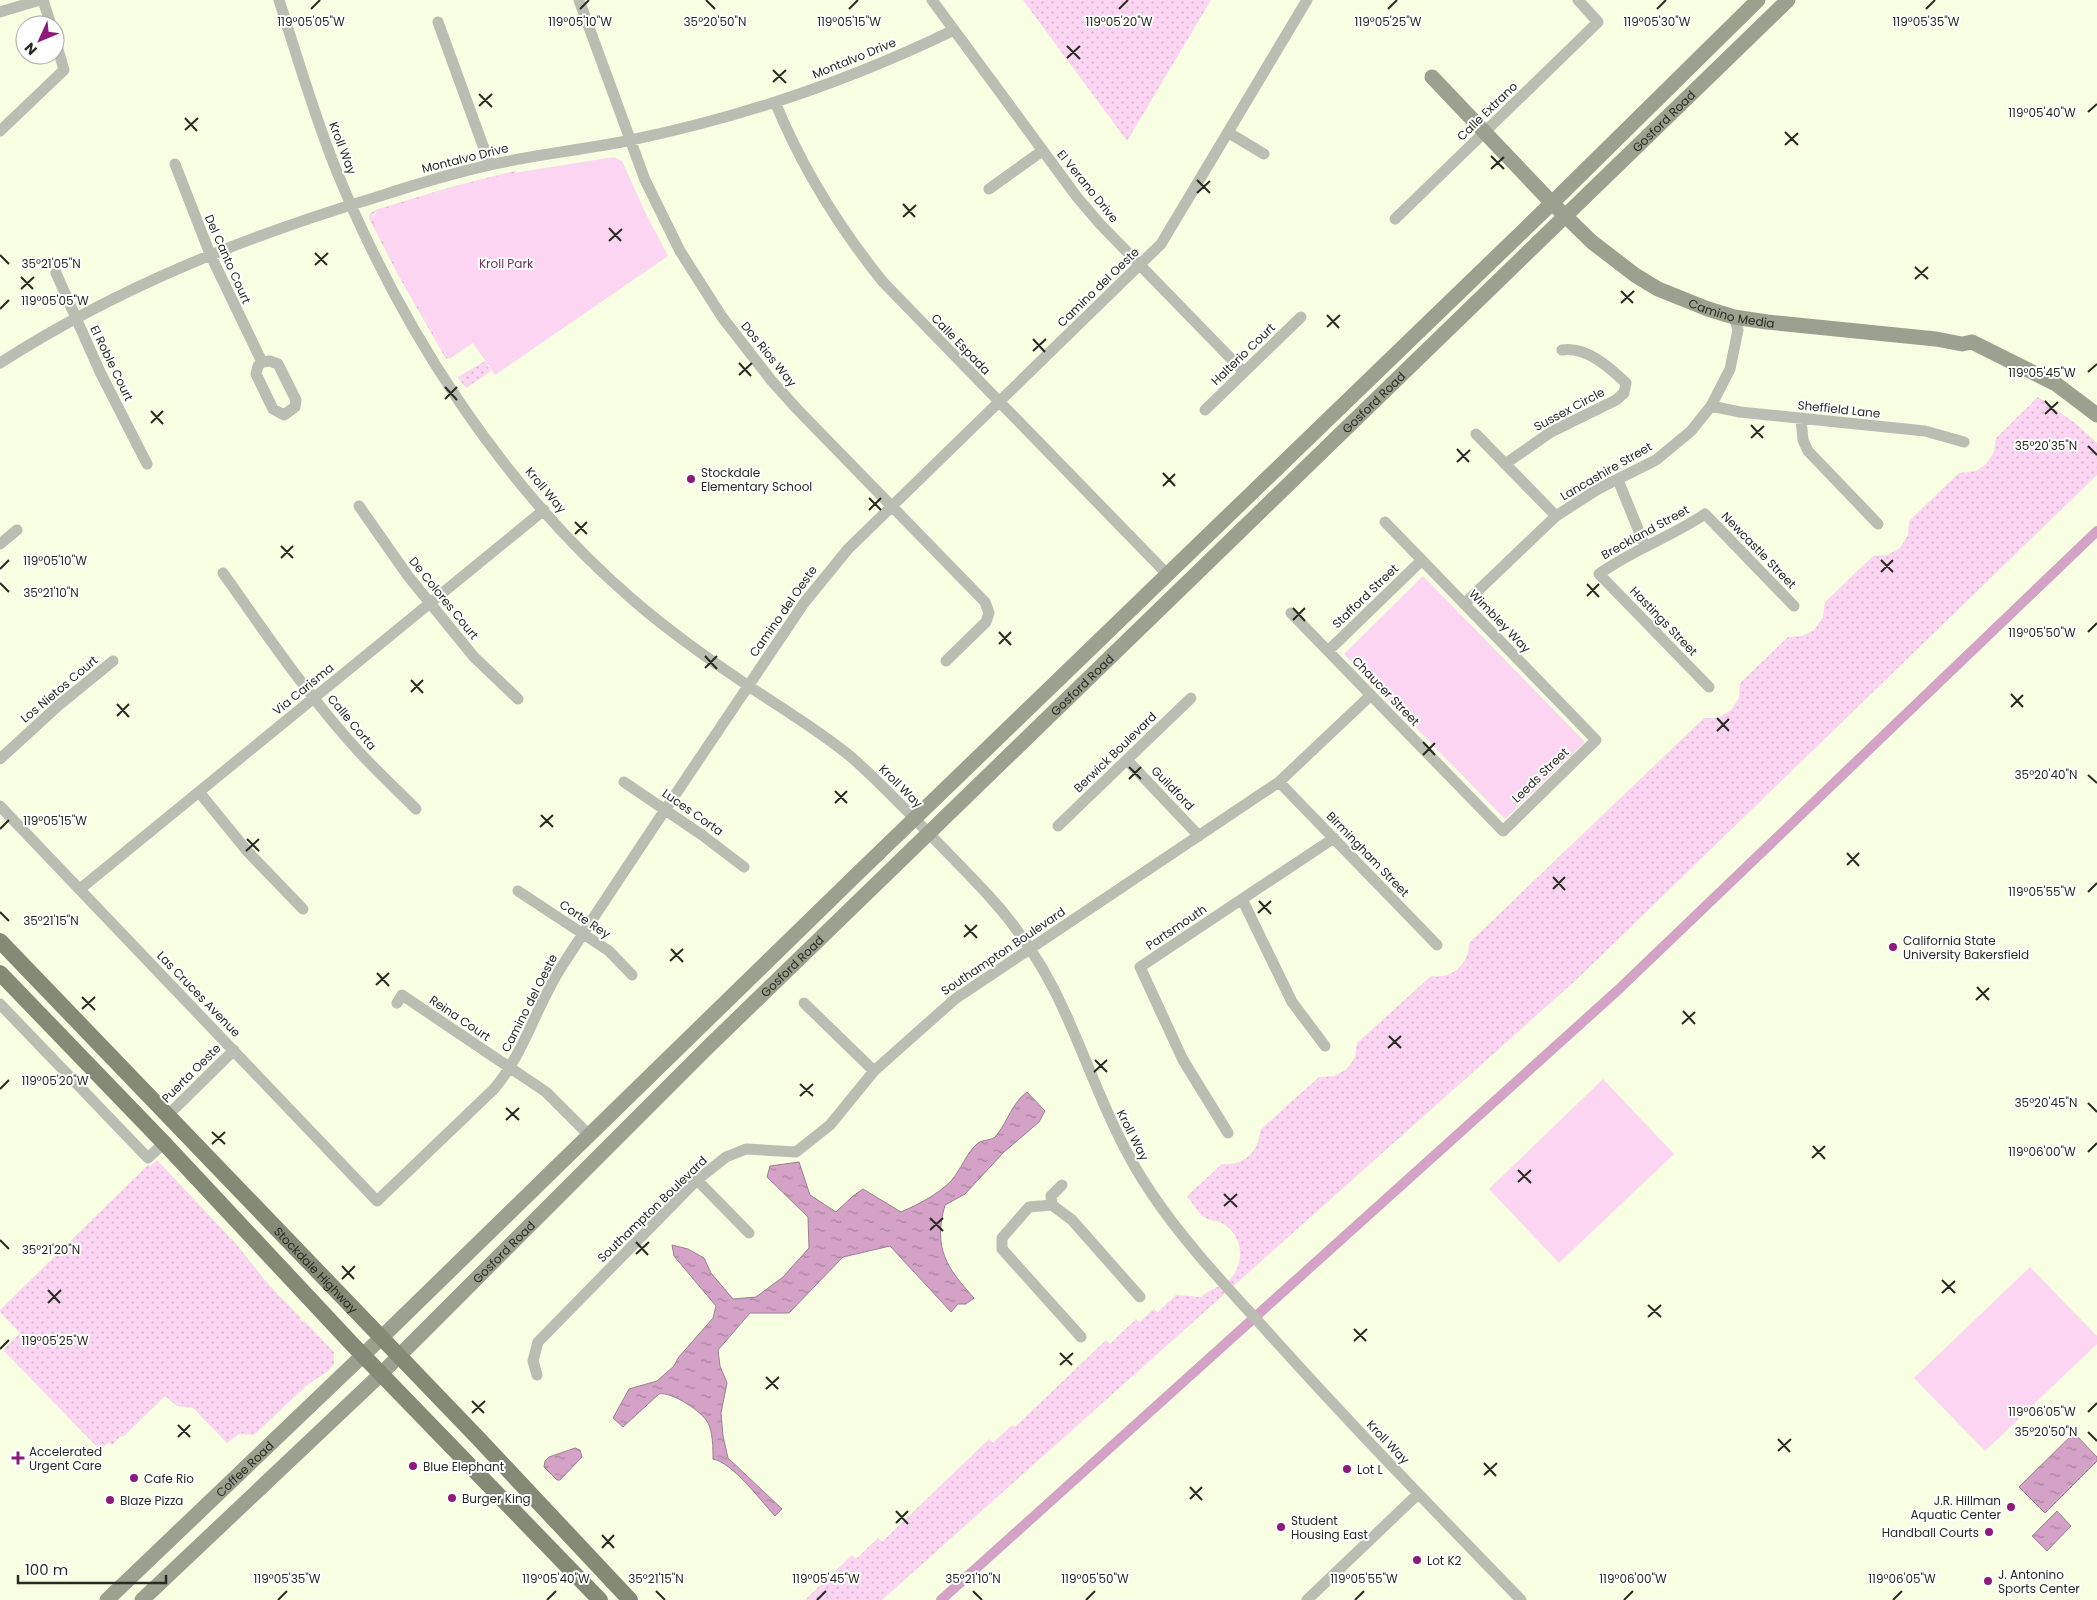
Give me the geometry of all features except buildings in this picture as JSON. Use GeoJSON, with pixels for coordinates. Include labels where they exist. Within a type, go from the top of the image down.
{"type":"FeatureCollection","features":[{"type":"Feature","properties":{"kind":"main road","name":"Gosford Road"},"geometry":{"type":"LineString","coordinates":[[381,1338],[1758,0]]}},
{"type":"Feature","properties":{"kind":"main road","name":"Gosford Road"},"geometry":{"type":"LineString","coordinates":[[381,1374],[706,1049],[1788,0]]}},
{"type":"Feature","properties":{"kind":"main road","name":"Camino Media"},"geometry":{"type":"LineString","coordinates":[[1432,77],[1565,216],[1613,259],[1635,275],[1682,300],[1734,317],[1767,322],[1936,339],[1962,344],[1972,342],[2049,380],[2097,415]]}},
{"type":"Feature","properties":{"kind":"main road","name":"Stockdale Highway"},"geometry":{"type":"LineString","coordinates":[[0,941],[399,1356],[630,1600]]}},
{"type":"Feature","properties":{"kind":"main road","name":"Stockdale Highway"},"geometry":{"type":"LineString","coordinates":[[0,973],[164,1143],[381,1374],[600,1600]]}},
{"type":"Feature","properties":{"kind":"main road"},"geometry":{"type":"LineString","coordinates":[[68,1043],[109,1071],[154,1116],[159,1118],[167,1116]]}},
{"type":"Feature","properties":{"kind":"main road","name":"Coffee Road"},"geometry":{"type":"LineString","coordinates":[[107,1600],[362,1354],[381,1338]]}},
{"type":"Feature","properties":{"kind":"main road","name":"Coffee Road"},"geometry":{"type":"LineString","coordinates":[[146,1596],[381,1374]]}},
{"type":"Feature","properties":{"kind":"main road"},"geometry":{"type":"LineString","coordinates":[[134,1574],[146,1596]]}},
{"type":"Feature","properties":{"kind":"street"},"geometry":{"type":"LineString","coordinates":[[0,12],[41,0],[47,15]]}},
{"type":"Feature","properties":{"kind":"street","name":"Kroll Way"},"geometry":{"type":"LineString","coordinates":[[279,0],[316,117],[351,205],[398,300],[430,355],[478,426],[544,510],[573,542],[628,595],[702,654],[850,756],[876,779],[989,896],[1030,948],[1053,988],[1067,1017],[1108,1117],[1138,1174],[1155,1200],[1197,1254],[1317,1388],[1521,1600]]}},
{"type":"Feature","properties":{"kind":"street","name":"El Verano Drive"},"geometry":{"type":"LineString","coordinates":[[932,0],[1042,151],[1094,217],[1244,372]]}},
{"type":"Feature","properties":{"kind":"street","name":"Camino del Oeste"},"geometry":{"type":"LineString","coordinates":[[377,1200],[494,1089],[511,1068],[556,976],[804,602],[825,575],[848,549],[1162,244],[1307,0]]}},
{"type":"Feature","properties":{"kind":"street","name":"Calle Extrano"},"geometry":{"type":"LineString","coordinates":[[1395,219],[1598,22],[1578,0]]}},
{"type":"Feature","properties":{"kind":"street","name":"Dos Rios Way"},"geometry":{"type":"LineString","coordinates":[[583,1],[630,140],[662,216],[700,285],[770,380],[985,602],[989,613],[986,622],[946,661]]}},
{"type":"Feature","properties":{"kind":"street"},"geometry":{"type":"LineString","coordinates":[[438,22],[490,165]]}},
{"type":"Feature","properties":{"kind":"street","name":"Montalvo Drive"},"geometry":{"type":"LineString","coordinates":[[0,363],[75,318],[125,293],[210,254],[268,232],[351,205],[490,165],[682,129],[775,102],[868,69],[954,30]]}},
{"type":"Feature","properties":{"kind":"street"},"geometry":{"type":"LineString","coordinates":[[0,131],[64,70],[63,65]]}},
{"type":"Feature","properties":{"kind":"street","name":"Calle Espada"},"geometry":{"type":"LineString","coordinates":[[775,102],[808,174],[856,249],[883,282],[1167,574]]}},
{"type":"Feature","properties":{"kind":"street"},"geometry":{"type":"LineString","coordinates":[[1229,133],[1264,154]]}},
{"type":"Feature","properties":{"kind":"street"},"geometry":{"type":"LineString","coordinates":[[990,189],[1042,151]]}},
{"type":"Feature","properties":{"kind":"street","name":"Del Canto Court"},"geometry":{"type":"LineString","coordinates":[[175,164],[210,254],[262,362]]}},
{"type":"Feature","properties":{"kind":"street","name":"El Roble Court"},"geometry":{"type":"LineString","coordinates":[[56,273],[100,372],[147,464]]}},
{"type":"Feature","properties":{"kind":"street","name":"Halterio Court"},"geometry":{"type":"LineString","coordinates":[[1205,410],[1300,317]]}},
{"type":"Feature","properties":{"kind":"street","name":"Lancashire Street"},"geometry":{"type":"LineString","coordinates":[[1464,604],[1556,516],[1584,497],[1656,460],[1691,431],[1711,406],[1722,388],[1735,350],[1738,330],[1734,317]]}},
{"type":"Feature","properties":{"kind":"street","name":"Sussex Circle"},"geometry":{"type":"LineString","coordinates":[[1505,464],[1551,432],[1602,408],[1624,393],[1626,383],[1609,367],[1572,348],[1562,350]]}},
{"type":"Feature","properties":{"kind":"street","name":"Del Canto Court"},"geometry":{"type":"LineString","coordinates":[[270,361],[278,364],[296,400],[295,407],[284,415],[273,410],[256,374],[258,366],[262,362],[270,361]]}},
{"type":"Feature","properties":{"kind":"street","name":"Sheffield Lane"},"geometry":{"type":"LineString","coordinates":[[1711,406],[1740,412],[1925,431],[1964,442]]}},
{"type":"Feature","properties":{"kind":"street"},"geometry":{"type":"LineString","coordinates":[[1801,419],[1802,435],[1808,451],[1878,524]]}},
{"type":"Feature","properties":{"kind":"street"},"geometry":{"type":"LineString","coordinates":[[1476,434],[1556,516]]}},
{"type":"Feature","properties":{"kind":"street"},"geometry":{"type":"LineString","coordinates":[[1618,480],[1645,546]]}},
{"type":"Feature","properties":{"kind":"street","name":"De Colores Court"},"geometry":{"type":"LineString","coordinates":[[359,506],[430,604],[474,657],[518,699]]}},
{"type":"Feature","properties":{"kind":"street","name":"Via Carisma"},"geometry":{"type":"LineString","coordinates":[[80,889],[544,510]]}},
{"type":"Feature","properties":{"kind":"street","name":"Breckland Street"},"geometry":{"type":"LineString","coordinates":[[1599,574],[1618,560],[1670,535],[1704,514]]}},
{"type":"Feature","properties":{"kind":"street","name":"Newcastle Street"},"geometry":{"type":"LineString","coordinates":[[1704,514],[1794,606]]}},
{"type":"Feature","properties":{"kind":"street","name":"Wimbley Way"},"geometry":{"type":"LineString","coordinates":[[1385,522],[1596,740]]}},
{"type":"Feature","properties":{"kind":"street"},"geometry":{"type":"LineString","coordinates":[[0,544],[17,530]]}},
{"type":"Feature","properties":{"kind":"street","name":"Stafford Street"},"geometry":{"type":"LineString","coordinates":[[1328,651],[1422,560]]}},
{"type":"Feature","properties":{"kind":"street","name":"Calle Corta"},"geometry":{"type":"LineString","coordinates":[[223,572],[289,666],[314,698],[361,754],[416,809]]}},
{"type":"Feature","properties":{"kind":"street","name":"Hastings Street"},"geometry":{"type":"LineString","coordinates":[[1599,574],[1709,687]]}},
{"type":"Feature","properties":{"kind":"street","name":"Chaucer Street"},"geometry":{"type":"LineString","coordinates":[[1291,613],[1502,831]]}},
{"type":"Feature","properties":{"kind":"street","name":"Los Nietos Court"},"geometry":{"type":"LineString","coordinates":[[0,759],[60,705],[114,661]]}},
{"type":"Feature","properties":{"kind":"street","name":"Southampton Boulevard"},"geometry":{"type":"LineString","coordinates":[[537,1376],[533,1361],[538,1342],[698,1180],[726,1157],[746,1149],[796,1152],[830,1124],[874,1071],[954,998],[1279,782],[1370,695]]}},
{"type":"Feature","properties":{"kind":"street","name":"Berwick Boulevard"},"geometry":{"type":"LineString","coordinates":[[1058,826],[1191,698]]}},
{"type":"Feature","properties":{"kind":"street","name":"Leeds Street"},"geometry":{"type":"LineString","coordinates":[[1502,831],[1596,740]]}},
{"type":"Feature","properties":{"kind":"street","name":"Guildford"},"geometry":{"type":"LineString","coordinates":[[1127,760],[1199,836]]}},
{"type":"Feature","properties":{"kind":"street","name":"Luces Corta"},"geometry":{"type":"LineString","coordinates":[[624,782],[702,834],[744,867]]}},
{"type":"Feature","properties":{"kind":"street","name":"Birmingham Street"},"geometry":{"type":"LineString","coordinates":[[1279,782],[1437,945]]}},
{"type":"Feature","properties":{"kind":"street"},"geometry":{"type":"LineString","coordinates":[[199,792],[248,852],[303,909]]}},
{"type":"Feature","properties":{"kind":"street","name":"Las Cruces Avenue"},"geometry":{"type":"LineString","coordinates":[[0,806],[377,1200]]}},
{"type":"Feature","properties":{"kind":"street","name":"Partsmouth"},"geometry":{"type":"LineString","coordinates":[[1228,1133],[1183,1060],[1140,967],[1334,838]]}},
{"type":"Feature","properties":{"kind":"street","name":"Corte Rey"},"geometry":{"type":"LineString","coordinates":[[518,890],[608,951],[632,975]]}},
{"type":"Feature","properties":{"kind":"street"},"geometry":{"type":"LineString","coordinates":[[1242,899],[1292,1002],[1325,1046]]}},
{"type":"Feature","properties":{"kind":"street","name":"Reina Court"},"geometry":{"type":"LineString","coordinates":[[397,1003],[402,995],[511,1068]]}},
{"type":"Feature","properties":{"kind":"street"},"geometry":{"type":"LineString","coordinates":[[804,1003],[874,1071]]}},
{"type":"Feature","properties":{"kind":"street"},"geometry":{"type":"LineString","coordinates":[[0,1004],[148,1158],[164,1143]]}},
{"type":"Feature","properties":{"kind":"street","name":"Puerta Oeste"},"geometry":{"type":"LineString","coordinates":[[167,1116],[234,1050]]}},
{"type":"Feature","properties":{"kind":"street"},"geometry":{"type":"LineString","coordinates":[[511,1068],[546,1092],[590,1135]]}},
{"type":"Feature","properties":{"kind":"street"},"geometry":{"type":"LineString","coordinates":[[698,1180],[750,1233]]}},
{"type":"Feature","properties":{"kind":"street"},"geometry":{"type":"LineString","coordinates":[[1052,1205],[1051,1196],[1062,1185]]}},
{"type":"Feature","properties":{"kind":"street"},"geometry":{"type":"LineString","coordinates":[[1081,1337],[1002,1249],[1002,1238],[1029,1207],[1052,1205],[1072,1220],[1140,1297]]}},
{"type":"Feature","properties":{"kind":"street"},"geometry":{"type":"LineString","coordinates":[[1307,1600],[1418,1494]]}},
{"type":"Feature","properties":{"kind":"green space"},"geometry":{"type":"Polygon","coordinates":[[[1023,0],[1211,0],[1127,141],[1023,0]]]}},
{"type":"Feature","properties":{"kind":"green space","name":"Kroll Park"},"geometry":{"type":"Polygon","coordinates":[[[614,157],[622,161],[645,212],[668,256],[495,375],[473,343],[449,359],[406,286],[374,223],[374,216],[377,211],[475,182],[520,172],[614,157]]]}},
{"type":"Feature","properties":{"kind":"green space"},"geometry":{"type":"Polygon","coordinates":[[[516,171],[516,173],[454,188],[376,212],[372,215],[423,315],[448,358],[446,359],[397,273],[369,218],[370,214],[375,210],[428,194],[516,171]]]}},
{"type":"Feature","properties":{"kind":"green space"},"geometry":{"type":"Polygon","coordinates":[[[485,361],[491,371],[468,387],[464,386],[458,377],[485,361]]]}},
{"type":"Feature","properties":{"kind":"green space"},"geometry":{"type":"Polygon","coordinates":[[[2038,397],[2075,423],[2097,443],[2097,475],[1576,980],[882,1600],[805,1600],[852,1555],[856,1559],[878,1538],[882,1542],[989,1439],[993,1443],[1012,1425],[1015,1427],[1106,1340],[1110,1344],[1136,1319],[1140,1322],[1154,1309],[1158,1312],[1176,1295],[1201,1297],[1230,1279],[1235,1273],[1240,1258],[1240,1251],[1235,1236],[1223,1223],[1201,1215],[1187,1196],[1222,1164],[1237,1163],[1249,1156],[1257,1145],[1260,1130],[1319,1077],[1334,1076],[1347,1069],[1355,1057],[1357,1043],[1431,976],[1446,975],[1458,969],[1466,957],[1469,943],[1704,718],[1718,718],[1731,710],[1739,698],[1740,683],[1788,637],[1802,636],[1814,630],[1823,617],[1825,602],[1873,556],[1887,555],[1900,548],[1908,535],[1909,521],[1959,473],[1976,471],[1986,464],[1994,452],[1996,438],[2038,397]]]}},
{"type":"Feature","properties":{"kind":"green space"},"geometry":{"type":"Polygon","coordinates":[[[1423,576],[1585,742],[1505,819],[1344,654],[1423,576]]]}},
{"type":"Feature","properties":{"kind":"green space"},"geometry":{"type":"Polygon","coordinates":[[[1603,1079],[1674,1154],[1559,1263],[1489,1189],[1603,1079]]]}},
{"type":"Feature","properties":{"kind":"green space"},"geometry":{"type":"Polygon","coordinates":[[[157,1160],[237,1245],[268,1284],[301,1318],[300,1320],[304,1321],[334,1352],[334,1364],[328,1371],[306,1386],[254,1435],[239,1434],[227,1443],[193,1408],[177,1406],[165,1396],[123,1437],[121,1436],[112,1445],[109,1442],[100,1450],[3,1350],[20,1333],[0,1310],[148,1165],[150,1166],[157,1160]]]}},
{"type":"Feature","properties":{"kind":"green space"},"geometry":{"type":"Polygon","coordinates":[[[2030,1267],[2097,1336],[2097,1344],[1985,1451],[1914,1378],[2030,1267]]]}},
{"type":"Feature","properties":{"kind":"water"},"geometry":{"type":"Polygon","coordinates":[[[1027,1092],[1045,1111],[1039,1122],[1004,1152],[965,1194],[945,1205],[941,1233],[944,1256],[956,1276],[974,1298],[966,1304],[958,1304],[951,1312],[890,1246],[843,1257],[789,1313],[750,1313],[718,1350],[720,1366],[727,1383],[721,1413],[723,1436],[728,1458],[782,1509],[775,1516],[729,1467],[713,1459],[710,1427],[700,1413],[686,1403],[671,1396],[659,1394],[623,1427],[613,1418],[629,1389],[657,1381],[674,1366],[678,1358],[713,1318],[716,1306],[674,1256],[672,1245],[688,1249],[704,1258],[711,1273],[733,1299],[756,1297],[783,1277],[809,1248],[808,1217],[767,1177],[770,1166],[799,1162],[810,1195],[836,1212],[863,1189],[901,1212],[928,1199],[951,1181],[978,1143],[996,1136],[1018,1101],[1027,1092]]]}},
{"type":"Feature","properties":{"kind":"water"},"geometry":{"type":"Polygon","coordinates":[[[2074,1433],[2097,1457],[2097,1461],[2045,1513],[2019,1487],[2074,1433]]]}},
{"type":"Feature","properties":{"kind":"water"},"geometry":{"type":"Polygon","coordinates":[[[575,1448],[580,1450],[582,1457],[560,1480],[557,1480],[544,1467],[545,1461],[549,1457],[575,1448]]]}},
{"type":"Feature","properties":{"kind":"water"},"geometry":{"type":"Polygon","coordinates":[[[2057,1511],[2071,1526],[2047,1551],[2032,1536],[2057,1511]]]}},
{"type":"Feature","properties":{"kind":"waterway"},"geometry":{"type":"LineString","coordinates":[[941,1600],[1618,990],[2097,531]]}},
{"type":"Feature","properties":{"kind":"place","name":"Stockdale Elementary School"},"geometry":{"type":"Point","coordinates":[691,479]}},
{"type":"Feature","properties":{"kind":"place","name":"California State University Bakersfield"},"geometry":{"type":"Point","coordinates":[1893,947]}},
{"type":"Feature","properties":{"kind":"place","name":"Accelerated Urgent Care"},"geometry":{"type":"Point","coordinates":[18,1458]}},
{"type":"Feature","properties":{"kind":"place","name":"Blue Elephant"},"geometry":{"type":"Point","coordinates":[413,1466]}},
{"type":"Feature","properties":{"kind":"place","name":"Lot L"},"geometry":{"type":"Point","coordinates":[1347,1469]}},
{"type":"Feature","properties":{"kind":"place","name":"Cafe Rio"},"geometry":{"type":"Point","coordinates":[134,1478]}},
{"type":"Feature","properties":{"kind":"place","name":"Burger King"},"geometry":{"type":"Point","coordinates":[452,1498]}},
{"type":"Feature","properties":{"kind":"place","name":"Blaze Pizza"},"geometry":{"type":"Point","coordinates":[110,1500]}},
{"type":"Feature","properties":{"kind":"place","name":"J.R. Hillman Aquatic Center"},"geometry":{"type":"Point","coordinates":[2011,1507]}},
{"type":"Feature","properties":{"kind":"place","name":"Student Housing East"},"geometry":{"type":"Point","coordinates":[1281,1527]}},
{"type":"Feature","properties":{"kind":"place","name":"Handball Courts"},"geometry":{"type":"Point","coordinates":[1989,1532]}},
{"type":"Feature","properties":{"kind":"place","name":"Lot K2"},"geometry":{"type":"Point","coordinates":[1417,1560]}},
{"type":"Feature","properties":{"kind":"place","name":"J. Antonino Sports Center"},"geometry":{"type":"Point","coordinates":[1988,1581]}}]}
